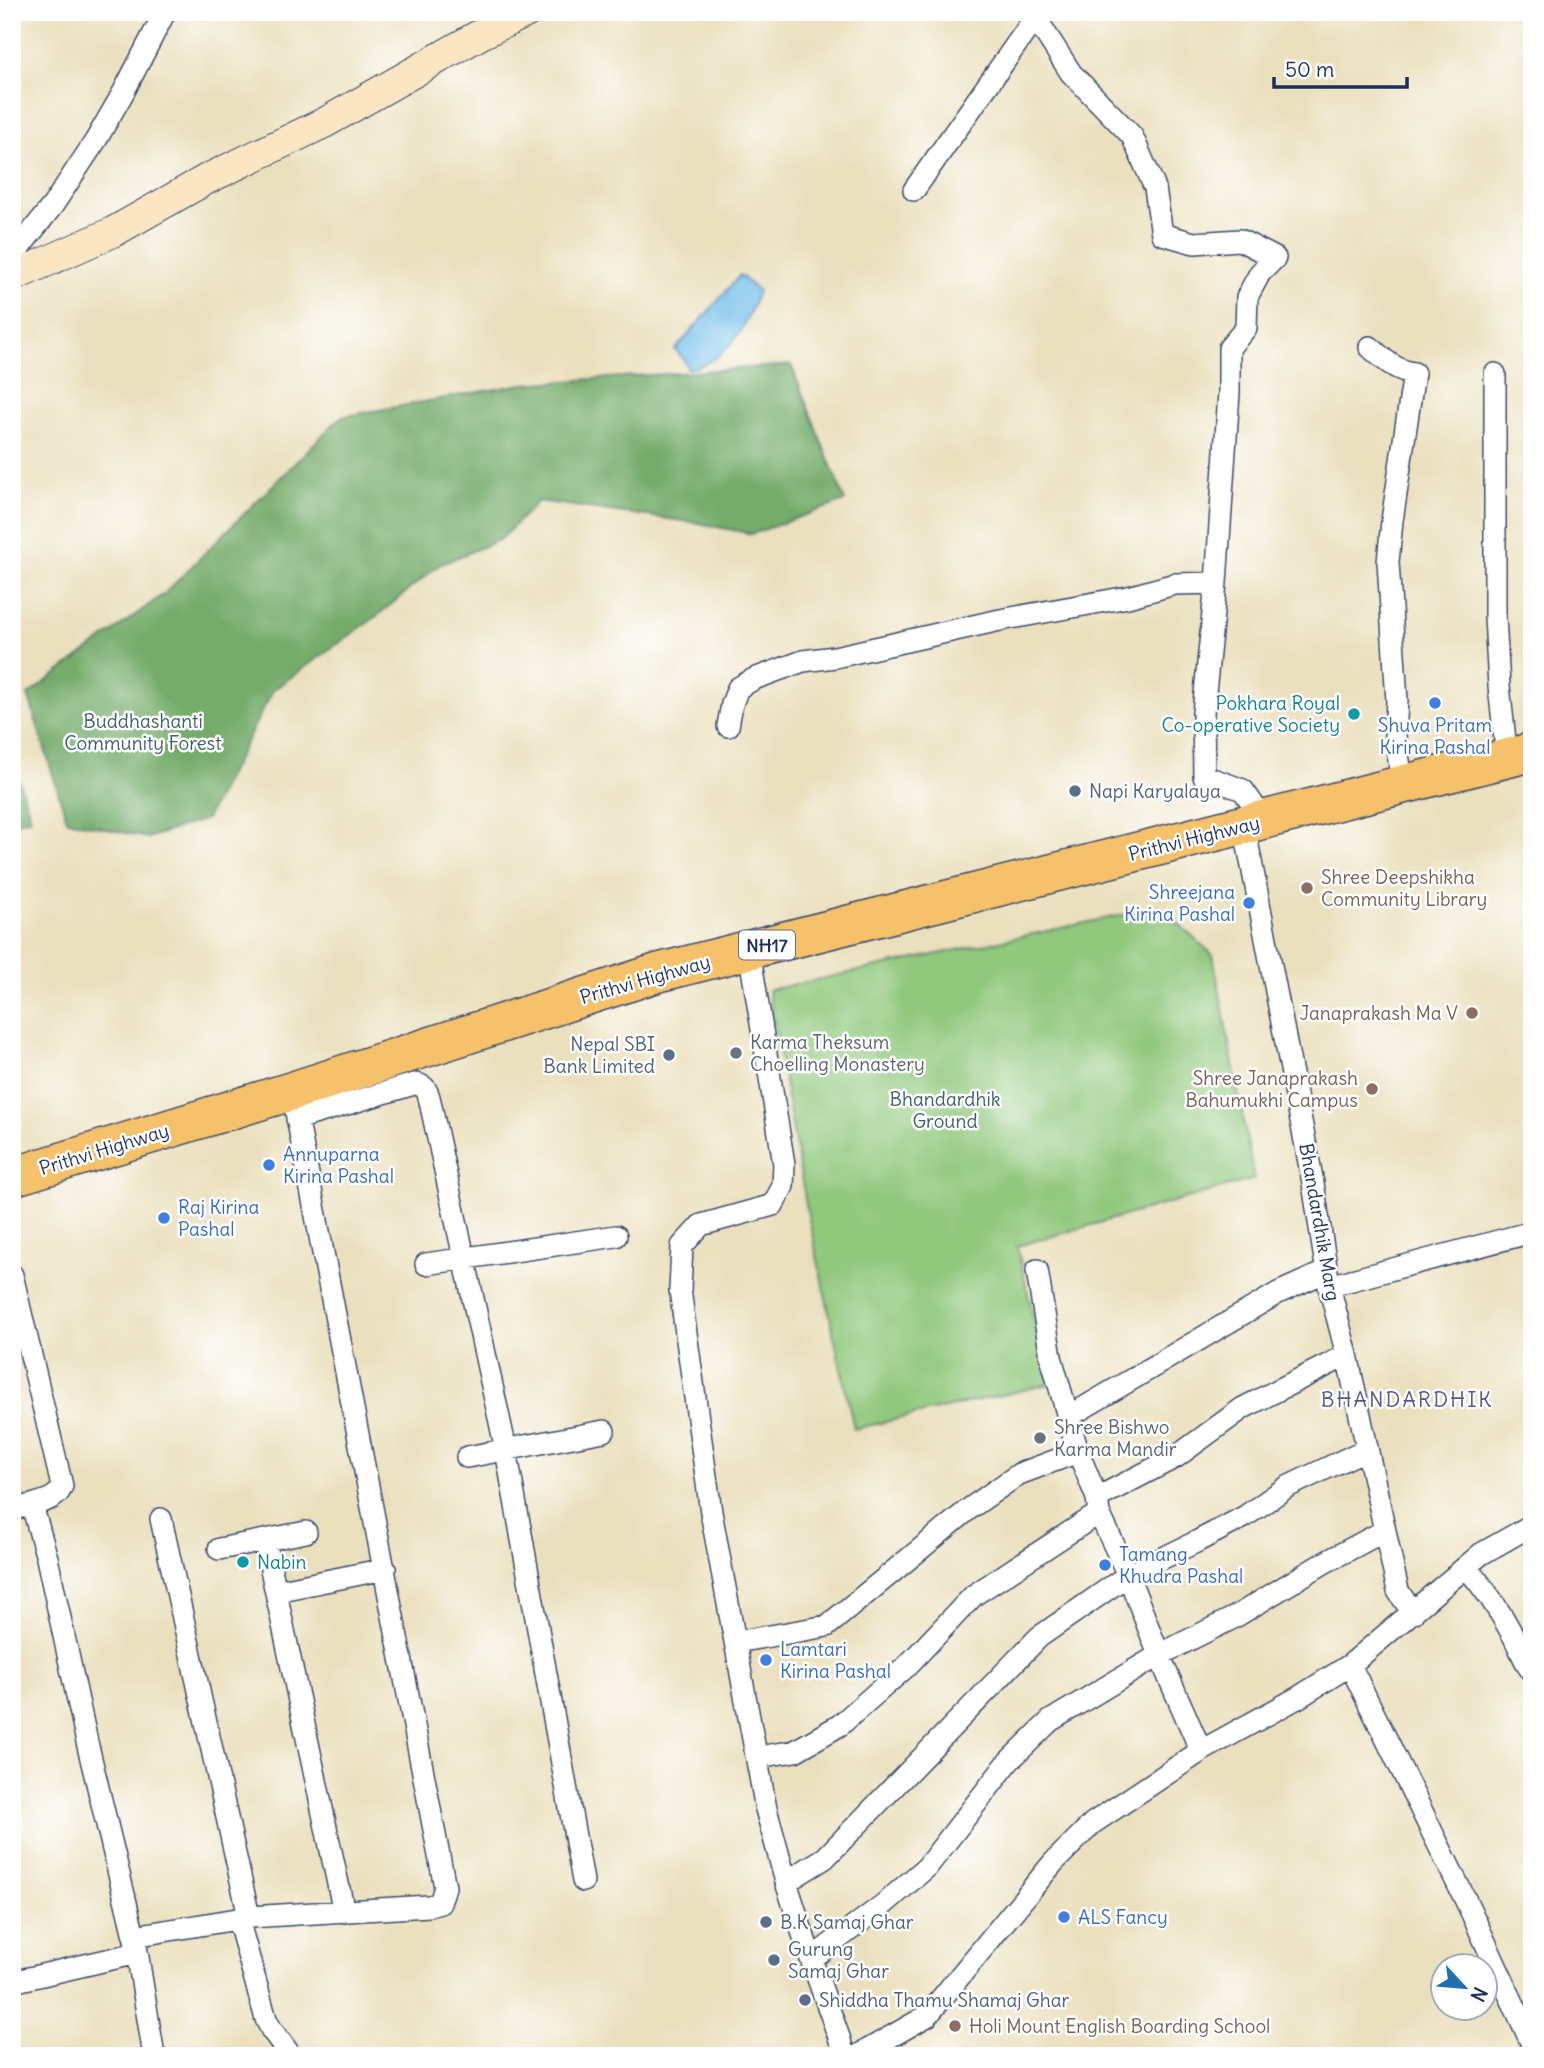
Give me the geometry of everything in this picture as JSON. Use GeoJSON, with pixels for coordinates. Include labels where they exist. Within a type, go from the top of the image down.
{"type":"FeatureCollection","features":[{"type":"Feature","properties":{"kind":"highway","name":"Prithvi Highway"},"geometry":{"type":"LineString","coordinates":[[12,1177],[294,1105],[657,973],[1519,755]]}},
{"type":"Feature","properties":{"kind":"street"},"geometry":{"type":"LineString","coordinates":[[12,263],[19,248],[53,205],[96,140],[165,12]]}},
{"type":"Feature","properties":{"kind":"street"},"geometry":{"type":"LineString","coordinates":[[12,276],[113,232],[207,179],[327,122],[481,34],[527,12]]}},
{"type":"Feature","properties":{"kind":"street"},"geometry":{"type":"LineString","coordinates":[[914,190],[1037,15],[1071,73],[1132,136],[1155,188],[1162,234],[1194,243],[1240,240],[1275,258],[1260,273],[1247,297],[1246,328],[1229,348],[1229,393],[1216,583],[1203,713],[1204,776],[1243,790],[1254,822]]}},
{"type":"Feature","properties":{"kind":"street"},"geometry":{"type":"LineString","coordinates":[[1370,347],[1385,361],[1405,372],[1414,373],[1388,562],[1397,701],[1395,736],[1403,785]]}},
{"type":"Feature","properties":{"kind":"street"},"geometry":{"type":"LineString","coordinates":[[1495,374],[1496,617],[1499,686],[1519,755]]}},
{"type":"Feature","properties":{"kind":"street"},"geometry":{"type":"LineString","coordinates":[[727,726],[738,688],[754,679],[803,661],[835,657],[1000,620],[1128,597],[1175,584],[1216,583]]}},
{"type":"Feature","properties":{"kind":"street","name":"Bhandardhik Marg"},"geometry":{"type":"LineString","coordinates":[[1254,822],[1328,1278],[1398,1591],[1413,1613]]}},
{"type":"Feature","properties":{"kind":"street"},"geometry":{"type":"LineString","coordinates":[[748,950],[784,1164],[783,1186],[774,1205],[701,1225],[682,1246],[680,1290],[711,1512],[766,1809],[786,1882],[841,2040],[844,2056]]}},
{"type":"Feature","properties":{"kind":"street"},"geometry":{"type":"LineString","coordinates":[[12,1982],[136,1944],[244,1918],[429,1906],[440,1903],[445,1887],[294,1105],[414,1084],[421,1084],[426,1088],[506,1450],[583,1881]]}},
{"type":"Feature","properties":{"kind":"street"},"geometry":{"type":"LineString","coordinates":[[1068,1417],[1278,1293],[1328,1278],[1532,1232]]}},
{"type":"Feature","properties":{"kind":"street"},"geometry":{"type":"LineString","coordinates":[[426,1264],[616,1236]]}},
{"type":"Feature","properties":{"kind":"street"},"geometry":{"type":"LineString","coordinates":[[1037,1270],[1051,1357],[1078,1452],[1158,1656],[1201,1751]]}},
{"type":"Feature","properties":{"kind":"street"},"geometry":{"type":"LineString","coordinates":[[12,1275],[62,1486],[60,1492],[53,1497],[22,1507],[47,1558],[87,1742],[136,1944],[154,2056]]}},
{"type":"Feature","properties":{"kind":"street"},"geometry":{"type":"LineString","coordinates":[[758,1757],[795,1751],[841,1726],[908,1666],[974,1595],[1098,1505],[1176,1457],[1243,1408],[1347,1356]]}},
{"type":"Feature","properties":{"kind":"street"},"geometry":{"type":"LineString","coordinates":[[467,1457],[604,1431]]}},
{"type":"Feature","properties":{"kind":"street"},"geometry":{"type":"LineString","coordinates":[[786,1882],[825,1858],[1038,1637],[1128,1574],[1244,1517],[1287,1487],[1367,1449]]}},
{"type":"Feature","properties":{"kind":"street"},"geometry":{"type":"LineString","coordinates":[[736,1643],[827,1626],[969,1509],[1019,1474],[1078,1452]]}},
{"type":"Feature","properties":{"kind":"street"},"geometry":{"type":"LineString","coordinates":[[161,1519],[267,2019],[291,2056]]}},
{"type":"Feature","properties":{"kind":"street"},"geometry":{"type":"LineString","coordinates":[[857,2056],[927,2016],[1054,1863],[1093,1823],[1201,1751],[1299,1697],[1350,1665],[1481,1554],[1532,1525]]}},
{"type":"Feature","properties":{"kind":"street"},"geometry":{"type":"LineString","coordinates":[[811,1959],[883,1905],[927,1867],[1009,1761],[1051,1721],[1158,1656],[1235,1617],[1322,1564],[1384,1531]]}},
{"type":"Feature","properties":{"kind":"street"},"geometry":{"type":"LineString","coordinates":[[219,1549],[306,1532]]}},
{"type":"Feature","properties":{"kind":"street"},"geometry":{"type":"LineString","coordinates":[[265,1541],[344,1912]]}},
{"type":"Feature","properties":{"kind":"street"},"geometry":{"type":"LineString","coordinates":[[1466,1567],[1507,1624],[1532,1672]]}},
{"type":"Feature","properties":{"kind":"street"},"geometry":{"type":"LineString","coordinates":[[276,1591],[385,1569]]}},
{"type":"Feature","properties":{"kind":"street"},"geometry":{"type":"LineString","coordinates":[[1350,1665],[1468,1905],[1532,2044]]}},
{"type":"Feature","properties":{"kind":"green space","name":"Buddhashanti Community Forest"},"geometry":{"type":"Polygon","coordinates":[[[791,365],[845,501],[752,534],[698,523],[538,501],[501,539],[439,565],[377,616],[273,690],[206,819],[148,838],[67,820],[28,695],[165,593],[341,417],[523,384],[791,365]]]}},
{"type":"Feature","properties":{"kind":"green space"},"geometry":{"type":"Polygon","coordinates":[[[12,761],[31,818],[12,823],[12,761]]]}},
{"type":"Feature","properties":{"kind":"green space","name":"Bhandardhik Ground"},"geometry":{"type":"Polygon","coordinates":[[[1160,907],[1213,955],[1254,1179],[1017,1246],[1049,1384],[854,1429],[807,1210],[768,990],[1160,907]]]}},
{"type":"Feature","properties":{"kind":"water"},"geometry":{"type":"Polygon","coordinates":[[[740,275],[758,291],[742,329],[714,359],[688,369],[675,350],[740,275]]]}},
{"type":"Feature","properties":{"kind":"place","name":"Shuva Pritam Kirina Pashal"},"geometry":{"type":"Point","coordinates":[1435,703]}},
{"type":"Feature","properties":{"kind":"place","name":"Pokhara Royal Co-operative Society"},"geometry":{"type":"Point","coordinates":[1354,714]}},
{"type":"Feature","properties":{"kind":"place","name":"Napi Karyalaya"},"geometry":{"type":"Point","coordinates":[1075,791]}},
{"type":"Feature","properties":{"kind":"place","name":"Shree Deepshikha Community Library"},"geometry":{"type":"Point","coordinates":[1307,888]}},
{"type":"Feature","properties":{"kind":"place","name":"Shreejana Kirina Pashal"},"geometry":{"type":"Point","coordinates":[1249,903]}},
{"type":"Feature","properties":{"kind":"place","name":"Janaprakash Ma V"},"geometry":{"type":"Point","coordinates":[1472,1013]}},
{"type":"Feature","properties":{"kind":"place","name":"Karma Theksum Choelling Monastery"},"geometry":{"type":"Point","coordinates":[736,1053]}},
{"type":"Feature","properties":{"kind":"place","name":"Nepal SBI Bank Limited"},"geometry":{"type":"Point","coordinates":[669,1055]}},
{"type":"Feature","properties":{"kind":"place","name":"Shree Janaprakash Bahumukhi Campus"},"geometry":{"type":"Point","coordinates":[1372,1089]}},
{"type":"Feature","properties":{"kind":"place","name":"Annuparna Kirina Pashal"},"geometry":{"type":"Point","coordinates":[269,1165]}},
{"type":"Feature","properties":{"kind":"place","name":"Raj Kirina Pashal"},"geometry":{"type":"Point","coordinates":[164,1218]}},
{"type":"Feature","properties":{"kind":"place","name":"Shree Bishwo Karma Mandir"},"geometry":{"type":"Point","coordinates":[1040,1438]}},
{"type":"Feature","properties":{"kind":"place","name":"Nabin"},"geometry":{"type":"Point","coordinates":[243,1562]}},
{"type":"Feature","properties":{"kind":"place","name":"Tamang Khudra Pashal"},"geometry":{"type":"Point","coordinates":[1105,1565]}},
{"type":"Feature","properties":{"kind":"place","name":"Lamtari Kirina Pashal"},"geometry":{"type":"Point","coordinates":[766,1660]}},
{"type":"Feature","properties":{"kind":"place","name":"ALS Fancy"},"geometry":{"type":"Point","coordinates":[1064,1917]}},
{"type":"Feature","properties":{"kind":"place","name":"B.K Samaj Ghar"},"geometry":{"type":"Point","coordinates":[766,1922]}},
{"type":"Feature","properties":{"kind":"place","name":"Gurung Samaj Ghar"},"geometry":{"type":"Point","coordinates":[774,1960]}},
{"type":"Feature","properties":{"kind":"place","name":"Shiddha Thamu Shamaj Ghar"},"geometry":{"type":"Point","coordinates":[805,2000]}},
{"type":"Feature","properties":{"kind":"place","name":"Holi Mount English Boarding School"},"geometry":{"type":"Point","coordinates":[955,2026]}},
{"type":"Feature","properties":{"kind":"district","name":"BHANDARDHIK"},"geometry":{"type":"Point","coordinates":[1407,1399]}}]}
